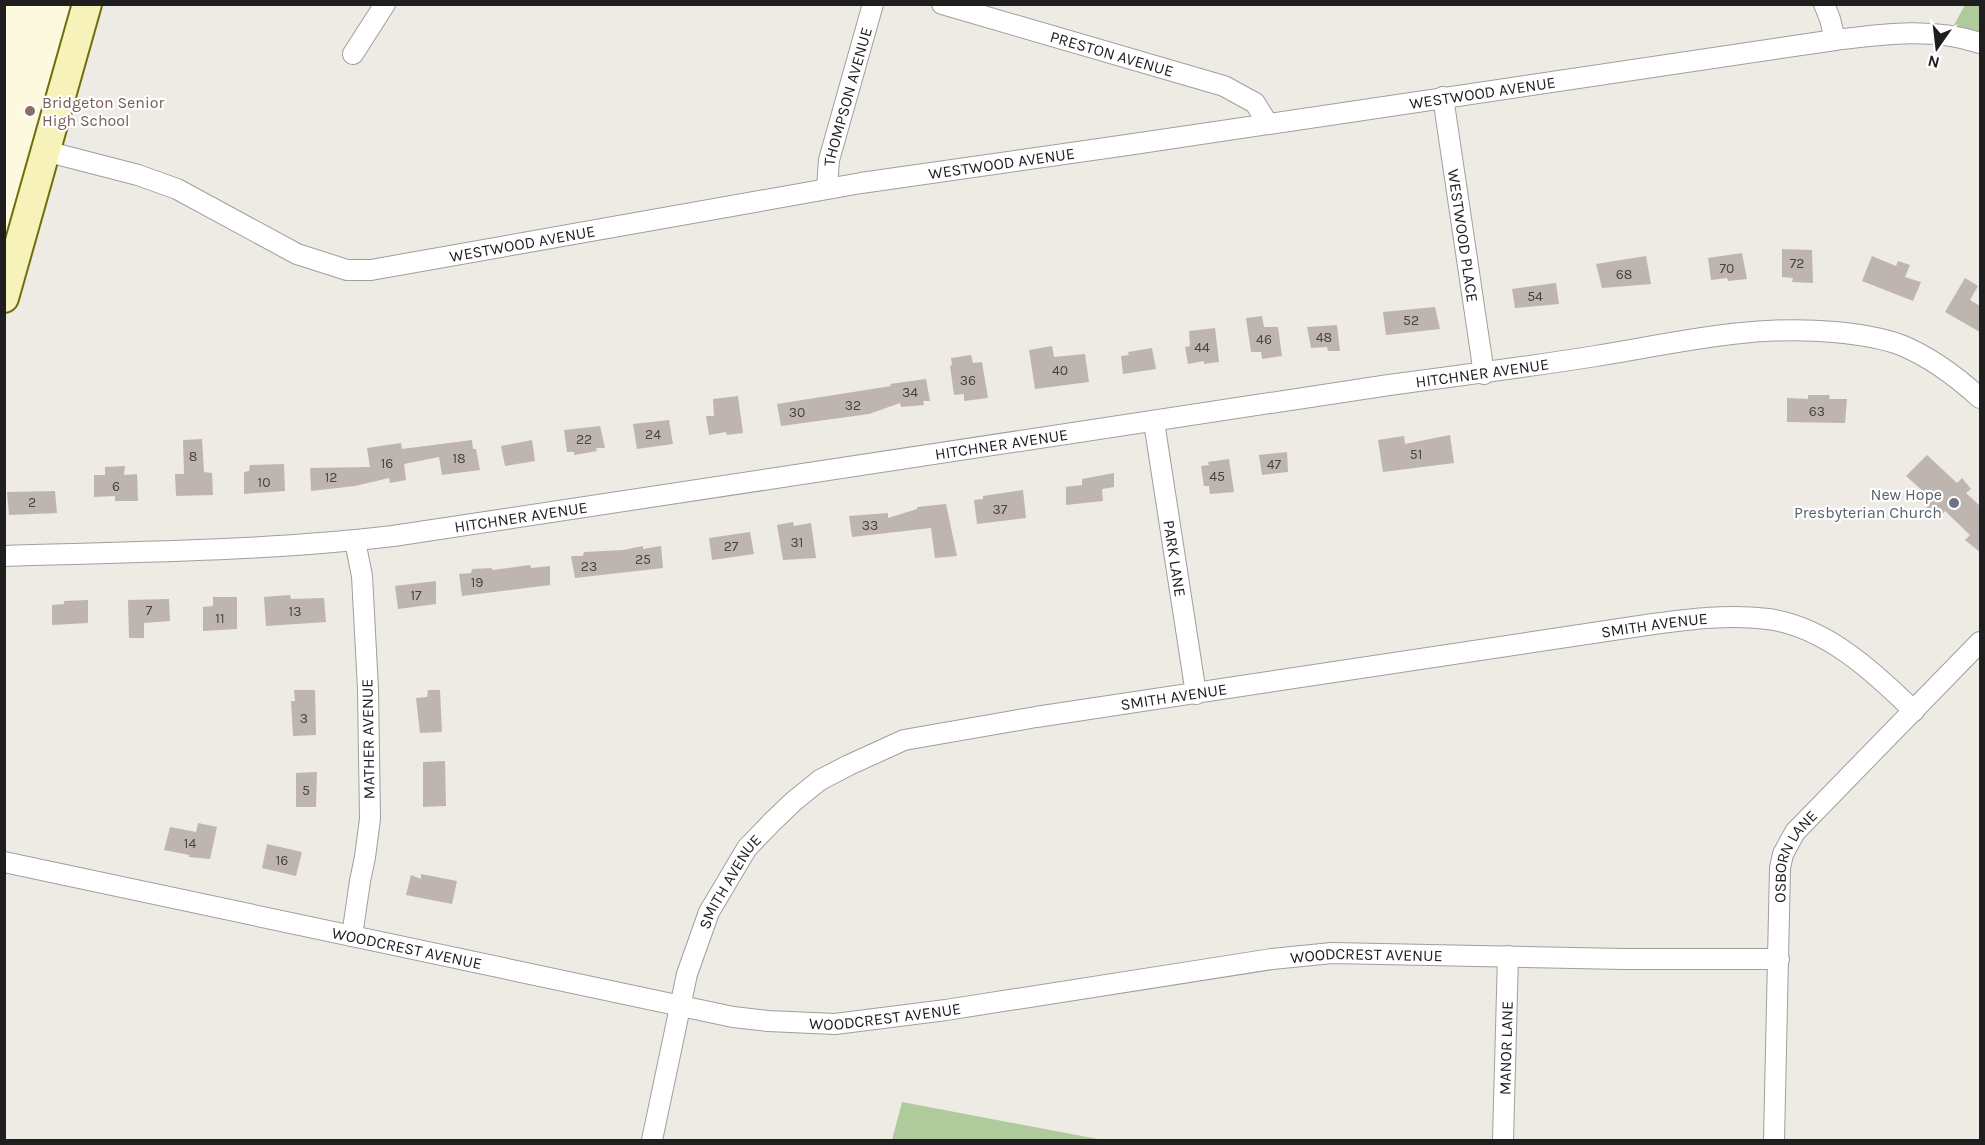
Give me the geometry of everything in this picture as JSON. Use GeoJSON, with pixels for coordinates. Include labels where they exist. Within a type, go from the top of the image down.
{"type":"FeatureCollection","features":[{"type":"Feature","properties":{"kind":"main road"},"geometry":{"type":"LineString","coordinates":[[4,298],[87,4]]}},
{"type":"Feature","properties":{"kind":"street"},"geometry":{"type":"LineString","coordinates":[[353,54],[385,4]]}},
{"type":"Feature","properties":{"kind":"street","name":"THOMPSON AVENUE"},"geometry":{"type":"LineString","coordinates":[[827,188],[829,160],[873,4]]}},
{"type":"Feature","properties":{"kind":"street","name":"PRESTON AVENUE"},"geometry":{"type":"LineString","coordinates":[[942,4],[1224,86],[1255,103],[1268,124]]}},
{"type":"Feature","properties":{"kind":"street"},"geometry":{"type":"LineString","coordinates":[[1824,4],[1835,40]]}},
{"type":"Feature","properties":{"kind":"street","name":"WESTWOOD AVENUE"},"geometry":{"type":"LineString","coordinates":[[45,151],[138,175],[177,189],[276,244],[330,266],[347,270],[390,268],[827,188],[1835,40],[1891,33],[1919,33],[1966,38],[1980,43]]}},
{"type":"Feature","properties":{"kind":"street","name":"WESTWOOD PLACE"},"geometry":{"type":"LineString","coordinates":[[1443,97],[1484,374]]}},
{"type":"Feature","properties":{"kind":"street","name":"HITCHNER AVENUE"},"geometry":{"type":"LineString","coordinates":[[4,556],[355,541],[1389,385],[1484,374],[1755,330],[1801,329],[1868,336],[1901,345],[1949,372],[1980,398]]}},
{"type":"Feature","properties":{"kind":"street","name":"PARK LANE"},"geometry":{"type":"LineString","coordinates":[[1154,422],[1196,694]]}},
{"type":"Feature","properties":{"kind":"street","name":"MATHER AVENUE"},"geometry":{"type":"LineString","coordinates":[[352,936],[366,857],[370,819],[368,689],[362,576],[355,541]]}},
{"type":"Feature","properties":{"kind":"street","name":"SMITH AVENUE"},"geometry":{"type":"LineString","coordinates":[[652,1140],[687,974],[709,912],[728,877],[747,848],[794,801],[820,780],[904,740],[1036,717],[1701,618],[1740,617],[1769,619],[1791,624],[1823,639],[1856,659],[1914,711]]}},
{"type":"Feature","properties":{"kind":"street","name":"OSBORN LANE"},"geometry":{"type":"LineString","coordinates":[[1774,1140],[1782,854],[1795,832],[1980,642]]}},
{"type":"Feature","properties":{"kind":"street","name":"WOODCREST AVENUE"},"geometry":{"type":"LineString","coordinates":[[4,862],[680,1006],[733,1017],[768,1021],[835,1024],[946,1010],[1272,959],[1332,953],[1624,959],[1779,959]]}},
{"type":"Feature","properties":{"kind":"street","name":"MANOR LANE"},"geometry":{"type":"LineString","coordinates":[[1503,1140],[1508,956]]}},
{"type":"Feature","properties":{"kind":"shaded area","name":"Bridgeton Senior High School"},"geometry":{"type":"Polygon","coordinates":[[[4,5],[87,5],[4,278],[4,5]]]}},
{"type":"Feature","properties":{"kind":"green space"},"geometry":{"type":"Polygon","coordinates":[[[1965,5],[1980,5],[1980,46],[1949,34],[1965,5]]]}},
{"type":"Feature","properties":{"kind":"green space"},"geometry":{"type":"Polygon","coordinates":[[[902,1102],[1103,1140],[892,1140],[902,1102]]]}},
{"type":"Feature","properties":{"kind":"building"},"geometry":{"type":"Polygon","coordinates":[[[1782,249],[1812,250],[1813,283],[1792,282],[1793,278],[1782,277],[1782,249]]]}},
{"type":"Feature","properties":{"kind":"building"},"geometry":{"type":"Polygon","coordinates":[[[1742,253],[1747,279],[1711,280],[1708,258],[1742,253]]]}},
{"type":"Feature","properties":{"kind":"building"},"geometry":{"type":"Polygon","coordinates":[[[1646,256],[1651,284],[1602,288],[1596,264],[1646,256]]]}},
{"type":"Feature","properties":{"kind":"building"},"geometry":{"type":"Polygon","coordinates":[[[1872,256],[1896,266],[1898,261],[1910,265],[1905,277],[1921,282],[1913,301],[1862,281],[1872,256]]]}},
{"type":"Feature","properties":{"kind":"building"},"geometry":{"type":"Polygon","coordinates":[[[1965,278],[1978,286],[1970,300],[1980,306],[1980,332],[1945,312],[1965,278]]]}},
{"type":"Feature","properties":{"kind":"building"},"geometry":{"type":"Polygon","coordinates":[[[1556,283],[1559,304],[1515,308],[1512,289],[1556,283]]]}},
{"type":"Feature","properties":{"kind":"building"},"geometry":{"type":"Polygon","coordinates":[[[1435,307],[1440,329],[1386,335],[1383,312],[1435,307]]]}},
{"type":"Feature","properties":{"kind":"building"},"geometry":{"type":"Polygon","coordinates":[[[1262,316],[1264,327],[1278,327],[1282,356],[1262,359],[1261,352],[1251,352],[1246,318],[1262,316]]]}},
{"type":"Feature","properties":{"kind":"building"},"geometry":{"type":"Polygon","coordinates":[[[1337,325],[1340,351],[1328,351],[1327,347],[1311,348],[1307,327],[1337,325]]]}},
{"type":"Feature","properties":{"kind":"building"},"geometry":{"type":"Polygon","coordinates":[[[1215,328],[1219,362],[1204,364],[1204,361],[1188,364],[1185,347],[1190,346],[1189,331],[1215,328]]]}},
{"type":"Feature","properties":{"kind":"building"},"geometry":{"type":"Polygon","coordinates":[[[1052,346],[1054,357],[1085,354],[1089,382],[1035,389],[1029,350],[1052,346]]]}},
{"type":"Feature","properties":{"kind":"building"},"geometry":{"type":"Polygon","coordinates":[[[1152,348],[1156,369],[1123,374],[1121,356],[1129,355],[1128,352],[1152,348]]]}},
{"type":"Feature","properties":{"kind":"building"},"geometry":{"type":"Polygon","coordinates":[[[971,355],[973,363],[982,362],[988,398],[964,401],[964,394],[954,395],[951,358],[971,355]]]}},
{"type":"Feature","properties":{"kind":"building"},"geometry":{"type":"Polygon","coordinates":[[[926,379],[930,401],[923,401],[924,405],[901,407],[900,403],[869,414],[781,426],[777,404],[926,379]]]}},
{"type":"Feature","properties":{"kind":"building"},"geometry":{"type":"Polygon","coordinates":[[[1808,395],[1830,395],[1829,399],[1847,399],[1845,423],[1787,422],[1787,398],[1808,399],[1808,395]]]}},
{"type":"Feature","properties":{"kind":"building"},"geometry":{"type":"Polygon","coordinates":[[[738,396],[743,433],[727,435],[726,432],[709,435],[706,416],[714,416],[713,399],[738,396]]]}},
{"type":"Feature","properties":{"kind":"building"},"geometry":{"type":"Polygon","coordinates":[[[669,420],[673,444],[637,449],[633,424],[669,420]]]}},
{"type":"Feature","properties":{"kind":"building"},"geometry":{"type":"Polygon","coordinates":[[[600,426],[605,448],[596,448],[597,451],[574,455],[574,452],[567,452],[564,430],[600,426]]]}},
{"type":"Feature","properties":{"kind":"building"},"geometry":{"type":"Polygon","coordinates":[[[1450,435],[1454,463],[1383,472],[1378,440],[1404,436],[1405,444],[1450,435]]]}},
{"type":"Feature","properties":{"kind":"building"},"geometry":{"type":"Polygon","coordinates":[[[202,439],[204,472],[212,473],[213,495],[176,496],[175,474],[184,474],[183,440],[202,439]]]}},
{"type":"Feature","properties":{"kind":"building"},"geometry":{"type":"Polygon","coordinates":[[[472,440],[480,470],[442,475],[439,457],[404,464],[406,480],[390,483],[389,478],[355,486],[311,491],[310,468],[370,467],[367,448],[401,443],[402,449],[472,440]]]}},
{"type":"Feature","properties":{"kind":"building"},"geometry":{"type":"Polygon","coordinates":[[[532,440],[535,461],[505,466],[501,446],[532,440]]]}},
{"type":"Feature","properties":{"kind":"building"},"geometry":{"type":"Polygon","coordinates":[[[1287,452],[1288,472],[1262,475],[1259,455],[1287,452]]]}},
{"type":"Feature","properties":{"kind":"building","name":"New Hope Presbyterian Church"},"geometry":{"type":"Polygon","coordinates":[[[1927,455],[1957,483],[1962,478],[1971,489],[1966,493],[1980,506],[1980,552],[1965,540],[1970,535],[1945,511],[1937,520],[1925,509],[1933,500],[1906,476],[1927,455]]]}},
{"type":"Feature","properties":{"kind":"building"},"geometry":{"type":"Polygon","coordinates":[[[1229,459],[1234,492],[1210,494],[1209,486],[1204,486],[1201,466],[1209,465],[1208,462],[1229,459]]]}},
{"type":"Feature","properties":{"kind":"building"},"geometry":{"type":"Polygon","coordinates":[[[284,464],[285,491],[244,494],[244,472],[249,471],[250,465],[284,464]]]}},
{"type":"Feature","properties":{"kind":"building"},"geometry":{"type":"Polygon","coordinates":[[[125,466],[124,475],[137,474],[138,501],[115,501],[115,496],[94,497],[94,475],[105,475],[105,467],[125,466]]]}},
{"type":"Feature","properties":{"kind":"building"},"geometry":{"type":"Polygon","coordinates":[[[1114,473],[1114,487],[1102,489],[1103,501],[1066,505],[1066,487],[1082,485],[1082,479],[1114,473]]]}},
{"type":"Feature","properties":{"kind":"building"},"geometry":{"type":"Polygon","coordinates":[[[1023,490],[1026,518],[977,524],[974,500],[983,499],[983,496],[1023,490]]]}},
{"type":"Feature","properties":{"kind":"building"},"geometry":{"type":"Polygon","coordinates":[[[55,491],[57,513],[9,515],[7,492],[55,491]]]}},
{"type":"Feature","properties":{"kind":"building"},"geometry":{"type":"Polygon","coordinates":[[[946,504],[957,556],[935,558],[931,528],[852,537],[849,516],[888,513],[888,518],[917,509],[917,507],[946,504]]]}},
{"type":"Feature","properties":{"kind":"building"},"geometry":{"type":"Polygon","coordinates":[[[793,522],[794,526],[811,523],[816,558],[783,560],[777,525],[793,522]]]}},
{"type":"Feature","properties":{"kind":"building"},"geometry":{"type":"Polygon","coordinates":[[[750,532],[754,554],[712,560],[709,538],[750,532]]]}},
{"type":"Feature","properties":{"kind":"building"},"geometry":{"type":"Polygon","coordinates":[[[643,546],[643,549],[661,546],[663,568],[575,578],[571,556],[583,556],[584,552],[623,550],[643,546]]]}},
{"type":"Feature","properties":{"kind":"building"},"geometry":{"type":"Polygon","coordinates":[[[530,565],[531,568],[550,566],[550,585],[462,596],[459,574],[471,573],[472,569],[492,568],[492,570],[530,565]]]}},
{"type":"Feature","properties":{"kind":"building"},"geometry":{"type":"Polygon","coordinates":[[[436,581],[436,604],[398,609],[395,586],[436,581]]]}},
{"type":"Feature","properties":{"kind":"building"},"geometry":{"type":"Polygon","coordinates":[[[290,595],[291,599],[324,598],[326,622],[266,626],[264,597],[290,595]]]}},
{"type":"Feature","properties":{"kind":"building"},"geometry":{"type":"Polygon","coordinates":[[[213,597],[237,597],[237,629],[203,631],[203,607],[213,606],[213,597]]]}},
{"type":"Feature","properties":{"kind":"building"},"geometry":{"type":"Polygon","coordinates":[[[169,599],[170,621],[144,623],[144,638],[129,638],[128,600],[169,599]]]}},
{"type":"Feature","properties":{"kind":"building"},"geometry":{"type":"Polygon","coordinates":[[[88,600],[88,623],[52,625],[52,605],[64,604],[64,601],[88,600]]]}},
{"type":"Feature","properties":{"kind":"building"},"geometry":{"type":"Polygon","coordinates":[[[294,690],[315,690],[316,735],[293,736],[291,701],[295,701],[294,690]]]}},
{"type":"Feature","properties":{"kind":"building"},"geometry":{"type":"Polygon","coordinates":[[[428,690],[440,690],[442,732],[420,733],[416,698],[427,697],[428,690]]]}},
{"type":"Feature","properties":{"kind":"building"},"geometry":{"type":"Polygon","coordinates":[[[445,761],[446,806],[423,807],[423,762],[445,761]]]}},
{"type":"Feature","properties":{"kind":"building"},"geometry":{"type":"Polygon","coordinates":[[[317,772],[316,807],[296,807],[296,773],[317,772]]]}},
{"type":"Feature","properties":{"kind":"building"},"geometry":{"type":"Polygon","coordinates":[[[198,823],[217,827],[210,859],[189,857],[189,855],[164,850],[170,827],[196,832],[198,823]]]}},
{"type":"Feature","properties":{"kind":"building"},"geometry":{"type":"Polygon","coordinates":[[[267,844],[302,852],[296,876],[262,868],[267,844]]]}},
{"type":"Feature","properties":{"kind":"building"},"geometry":{"type":"Polygon","coordinates":[[[421,874],[457,881],[452,904],[406,895],[411,875],[421,879],[421,874]]]}},
{"type":"Feature","properties":{"kind":"place","name":"Bridgeton Senior High School"},"geometry":{"type":"Point","coordinates":[30,111]}},
{"type":"Feature","properties":{"kind":"place","name":"New Hope Presbyterian Church"},"geometry":{"type":"Point","coordinates":[1954,503]}}]}
